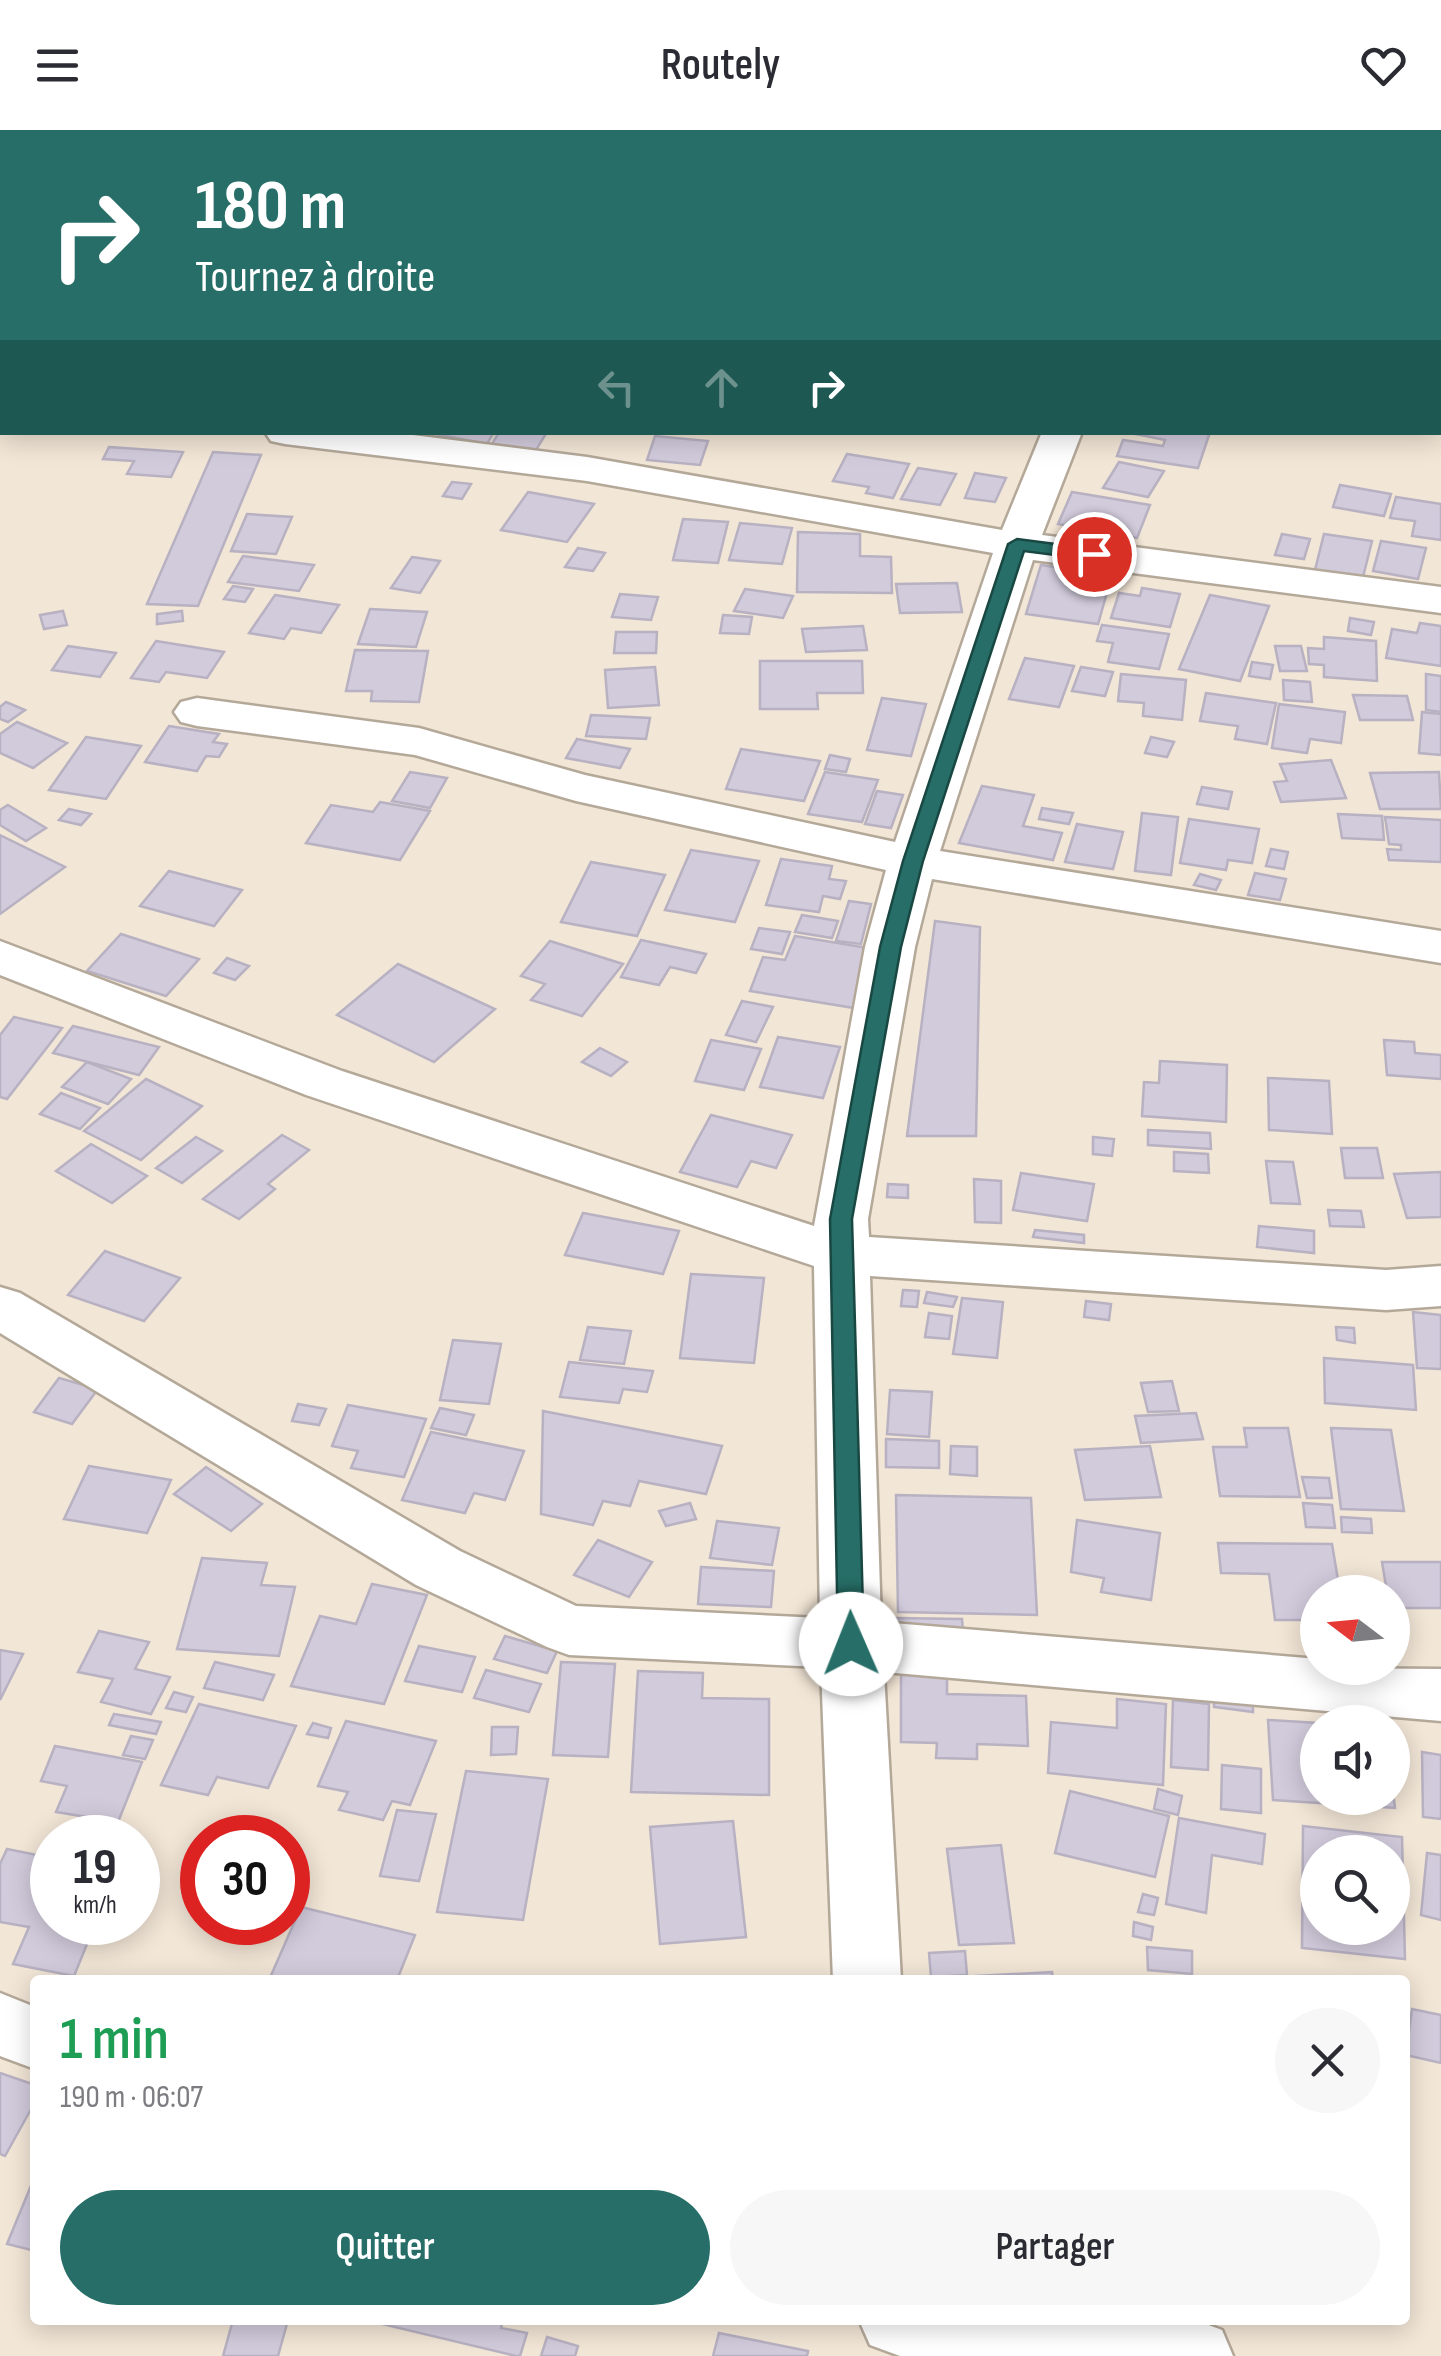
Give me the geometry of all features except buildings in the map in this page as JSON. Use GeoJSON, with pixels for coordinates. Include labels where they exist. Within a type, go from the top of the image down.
{"type":"FeatureCollection","features":[{"type":"Feature","properties":{"kind":"street"},"geometry":{"type":"LineString","coordinates":[[308,435],[587,470],[1017,544],[1441,600]]}},
{"type":"Feature","properties":{"kind":"street"},"geometry":{"type":"LineString","coordinates":[[867,1975],[851,1644],[841,1219],[890,947],[913,861],[1017,544],[1061,435]]}},
{"type":"Feature","properties":{"kind":"street"},"geometry":{"type":"LineString","coordinates":[[197,712],[419,742],[576,788],[913,861],[1441,947]]}},
{"type":"Feature","properties":{"kind":"street"},"geometry":{"type":"LineString","coordinates":[[0,957],[324,1083],[841,1255],[1386,1290],[1441,1286]]}},
{"type":"Feature","properties":{"kind":"street"},"geometry":{"type":"LineString","coordinates":[[0,1307],[438,1568],[569,1630],[851,1644],[1441,1696]]}},
{"type":"Feature","properties":{"kind":"street"},"geometry":{"type":"LineString","coordinates":[[0,2024],[30,2036]]}},
{"type":"Feature","properties":{"kind":"street"},"geometry":{"type":"LineString","coordinates":[[884,2325],[887,2356]]}},
{"type":"Feature","properties":{"kind":"street"},"geometry":{"type":"LineString","coordinates":[[938,2325],[1196,2356]]}},
{"type":"Feature","properties":{"kind":"route"},"geometry":{"type":"LineString","coordinates":[[851,1644],[841,1219],[890,947],[913,861],[1017,544],[1094,554]]}}]}
